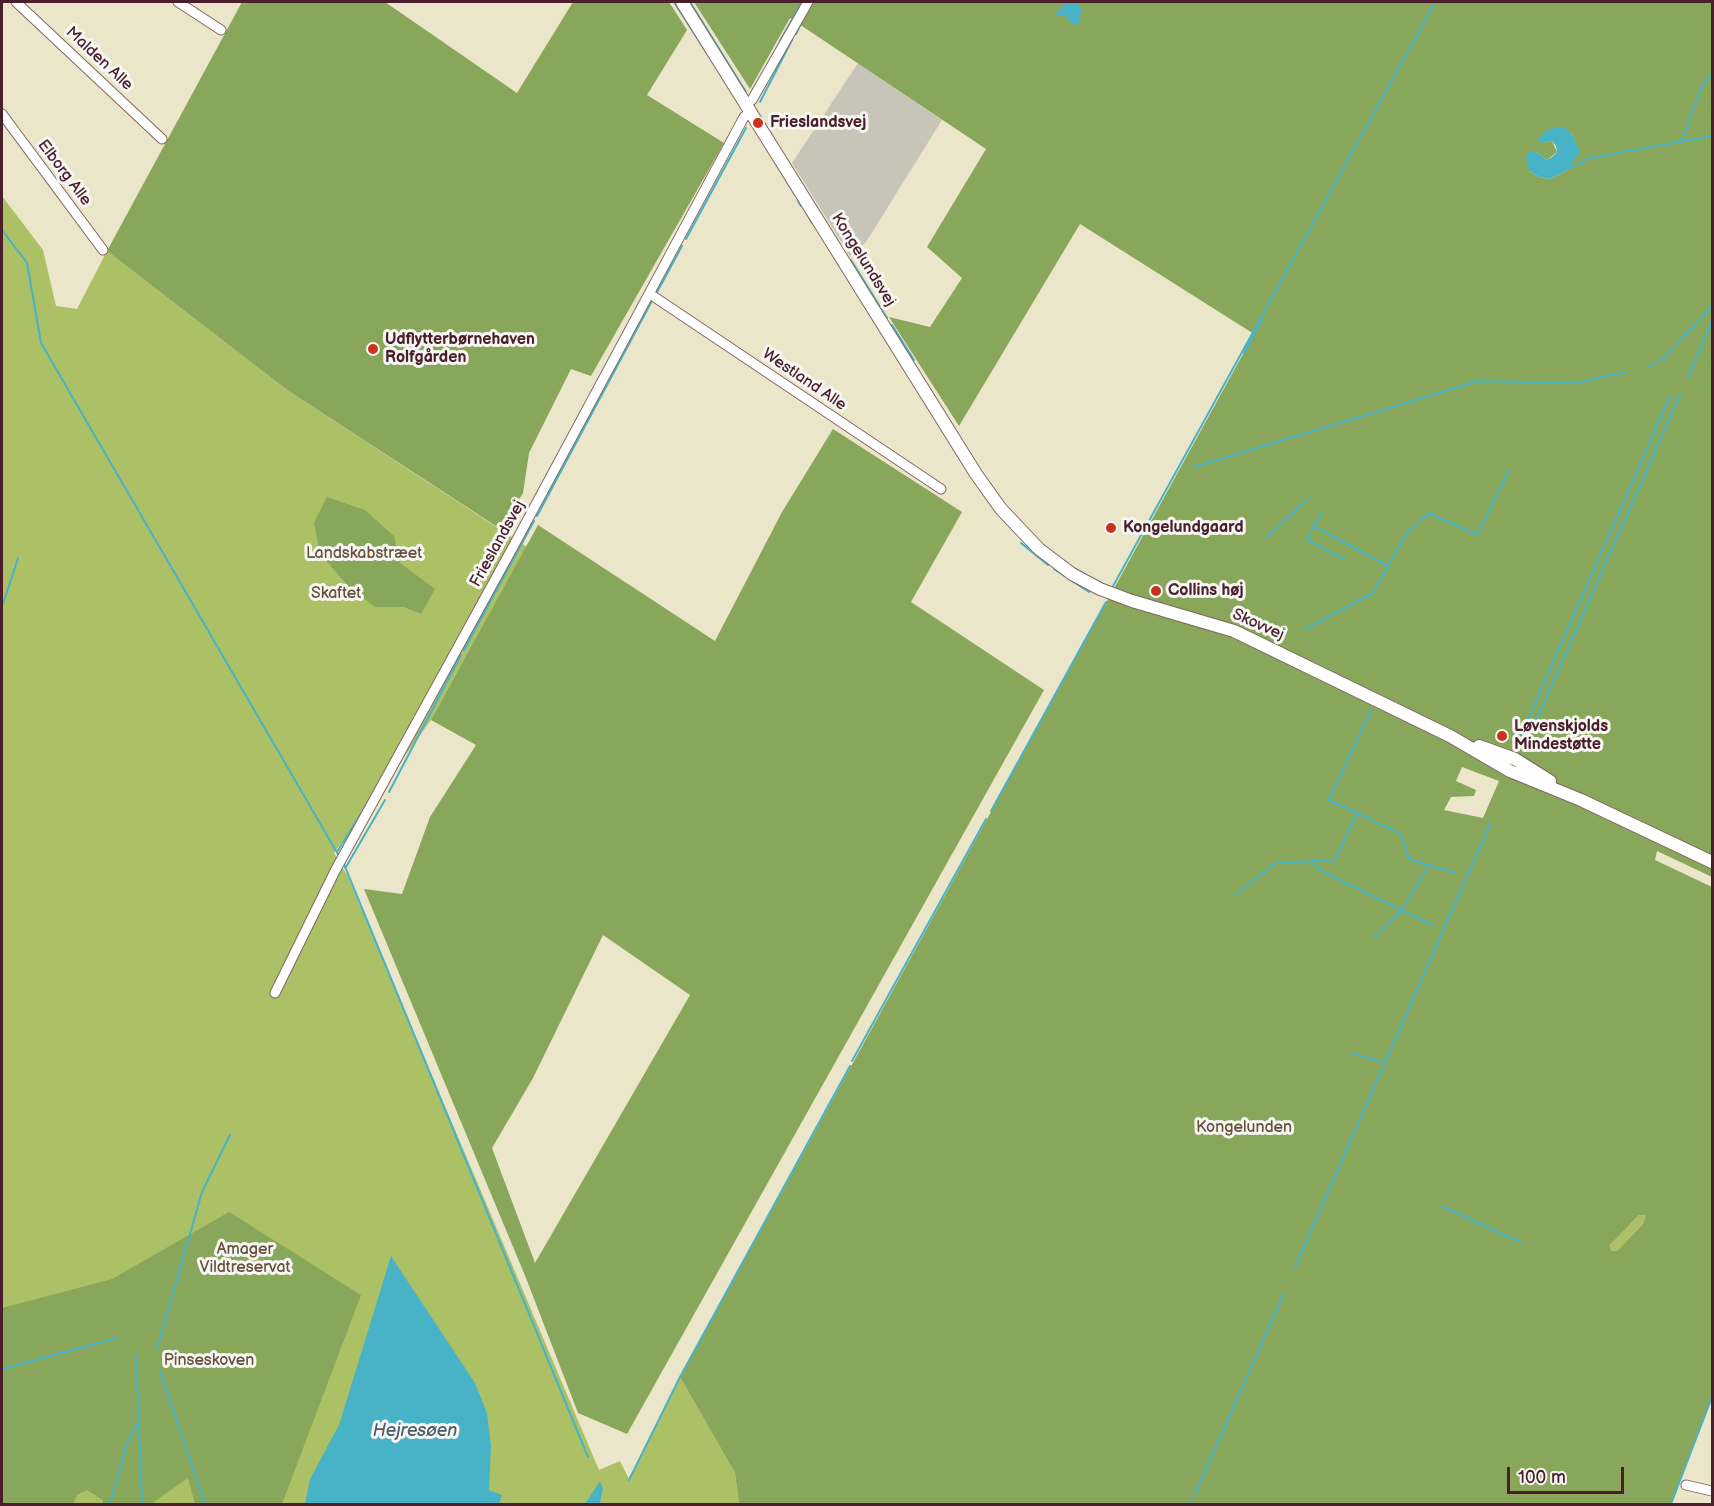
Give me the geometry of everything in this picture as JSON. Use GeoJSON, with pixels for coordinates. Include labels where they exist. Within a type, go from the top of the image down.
{"type":"FeatureCollection","features":[{"type":"Feature","properties":{"kind":"street","name":"Malden Alle"},"geometry":{"type":"LineString","coordinates":[[16,2],[162,139]]}},
{"type":"Feature","properties":{"kind":"street"},"geometry":{"type":"LineString","coordinates":[[178,2],[221,30]]}},
{"type":"Feature","properties":{"kind":"street","name":"Kongelundsvej"},"geometry":{"type":"LineString","coordinates":[[682,2],[976,474],[1021,533]]}},
{"type":"Feature","properties":{"kind":"street","name":"Frieslandsvej"},"geometry":{"type":"LineString","coordinates":[[275,993],[335,871],[650,294],[752,100],[808,2]]}},
{"type":"Feature","properties":{"kind":"street","name":"Elborg Alle"},"geometry":{"type":"LineString","coordinates":[[2,114],[103,249]]}},
{"type":"Feature","properties":{"kind":"street","name":"Westland Alle"},"geometry":{"type":"LineString","coordinates":[[650,294],[941,489]]}},
{"type":"Feature","properties":{"kind":"street","name":"Skovvej"},"geometry":{"type":"LineString","coordinates":[[1021,533],[1072,574],[1100,589],[1132,602],[1234,631],[1450,736],[1515,759],[1581,800],[1713,862]]}},
{"type":"Feature","properties":{"kind":"street"},"geometry":{"type":"LineString","coordinates":[[1686,1485],[1713,1491]]}},
{"type":"Feature","properties":{"kind":"shaded area"},"geometry":{"type":"Polygon","coordinates":[[[858,63],[942,120],[866,242],[850,256],[792,163],[858,63]]]}},
{"type":"Feature","properties":{"kind":"green space"},"geometry":{"type":"Polygon","coordinates":[[[242,2],[385,2],[517,93],[573,2],[669,2],[687,30],[647,95],[724,143],[591,376],[571,369],[529,453],[523,493],[502,530],[287,390],[107,251],[242,2]]]}},
{"type":"Feature","properties":{"kind":"green space","name":"Kongelunden"},"geometry":{"type":"Polygon","coordinates":[[[694,2],[1712,2],[1712,877],[1657,851],[1655,860],[1712,887],[1712,1397],[1671,1504],[739,1504],[735,1473],[680,1377],[1254,334],[1080,224],[959,426],[889,317],[930,327],[962,278],[927,247],[986,149],[790,18],[750,89],[694,2]],[[1572,134],[1541,143],[1552,141],[1557,152],[1547,160],[1535,151],[1529,171],[1539,177],[1550,179],[1566,171],[1579,152],[1572,134]],[[1462,767],[1456,781],[1476,790],[1474,796],[1451,797],[1444,810],[1483,818],[1499,781],[1462,767]],[[1639,1215],[1610,1245],[1611,1251],[1617,1251],[1643,1224],[1646,1215],[1639,1215]]]}},
{"type":"Feature","properties":{"kind":"green space","name":"Amager Vildtreservat"},"geometry":{"type":"Polygon","coordinates":[[[2,196],[43,250],[56,306],[77,309],[107,251],[287,390],[527,547],[431,720],[334,853],[348,877],[599,1470],[620,1461],[629,1479],[680,1377],[735,1473],[739,1504],[600,1504],[603,1489],[594,1504],[2,1504],[2,196]]]}},
{"type":"Feature","properties":{"kind":"green space"},"geometry":{"type":"Polygon","coordinates":[[[833,429],[962,512],[911,602],[1044,690],[627,1434],[578,1413],[526,1278],[364,889],[402,894],[430,817],[476,745],[431,720],[538,525],[715,641],[782,512],[833,429]],[[603,935],[533,1078],[492,1148],[535,1263],[690,995],[603,935]]]}},
{"type":"Feature","properties":{"kind":"green space","name":"Landskabstræet"},"geometry":{"type":"Polygon","coordinates":[[[327,497],[365,510],[394,536],[400,563],[435,589],[421,614],[404,607],[375,607],[350,588],[320,554],[314,523],[327,497]]]}},
{"type":"Feature","properties":{"kind":"green space","name":"Pinseskoven"},"geometry":{"type":"Polygon","coordinates":[[[229,1212],[361,1295],[282,1504],[195,1504],[188,1478],[151,1504],[103,1504],[103,1500],[87,1490],[77,1495],[73,1504],[2,1504],[2,1308],[112,1279],[229,1212]]]}},
{"type":"Feature","properties":{"kind":"green space"},"geometry":{"type":"Polygon","coordinates":[[[1639,1215],[1647,1215],[1643,1224],[1617,1251],[1611,1251],[1610,1245],[1639,1215]]]}},
{"type":"Feature","properties":{"kind":"water"},"geometry":{"type":"Polygon","coordinates":[[[1067,2],[1075,2],[1082,8],[1078,26],[1064,15],[1057,16],[1056,13],[1067,2]]]}},
{"type":"Feature","properties":{"kind":"water"},"geometry":{"type":"Polygon","coordinates":[[[1565,128],[1572,134],[1580,152],[1566,171],[1550,179],[1539,177],[1529,171],[1526,156],[1530,151],[1535,151],[1547,160],[1557,152],[1552,141],[1541,143],[1538,139],[1547,130],[1565,128]]]}},
{"type":"Feature","properties":{"kind":"water","name":"Hejresøen"},"geometry":{"type":"Polygon","coordinates":[[[391,1256],[475,1383],[487,1413],[491,1446],[489,1490],[502,1495],[499,1504],[305,1504],[310,1479],[339,1425],[391,1256]]]}},
{"type":"Feature","properties":{"kind":"water"},"geometry":{"type":"Polygon","coordinates":[[[600,1481],[603,1489],[600,1504],[585,1504],[600,1481]]]}},
{"type":"Feature","properties":{"kind":"waterway"},"geometry":{"type":"LineString","coordinates":[[674,2],[708,55]]}},
{"type":"Feature","properties":{"kind":"waterway"},"geometry":{"type":"LineString","coordinates":[[690,2],[746,92]]}},
{"type":"Feature","properties":{"kind":"waterway"},"geometry":{"type":"LineString","coordinates":[[780,41],[802,2]]}},
{"type":"Feature","properties":{"kind":"waterway"},"geometry":{"type":"LineString","coordinates":[[1112,588],[1435,2]]}},
{"type":"Feature","properties":{"kind":"waterway"},"geometry":{"type":"LineString","coordinates":[[796,34],[804,17]]}},
{"type":"Feature","properties":{"kind":"waterway"},"geometry":{"type":"LineString","coordinates":[[760,102],[792,40]]}},
{"type":"Feature","properties":{"kind":"waterway"},"geometry":{"type":"LineString","coordinates":[[1681,142],[1702,86],[1712,74]]}},
{"type":"Feature","properties":{"kind":"waterway"},"geometry":{"type":"LineString","coordinates":[[686,239],[746,128]]}},
{"type":"Feature","properties":{"kind":"waterway"},"geometry":{"type":"LineString","coordinates":[[1568,169],[1590,158],[1712,136]]}},
{"type":"Feature","properties":{"kind":"waterway"},"geometry":{"type":"LineString","coordinates":[[772,157],[795,195]]}},
{"type":"Feature","properties":{"kind":"waterway"},"geometry":{"type":"LineString","coordinates":[[798,201],[801,206]]}},
{"type":"Feature","properties":{"kind":"waterway"},"geometry":{"type":"LineString","coordinates":[[806,212],[812,223]]}},
{"type":"Feature","properties":{"kind":"waterway"},"geometry":{"type":"LineString","coordinates":[[2,230],[27,263],[41,343],[339,856]]}},
{"type":"Feature","properties":{"kind":"waterway"},"geometry":{"type":"LineString","coordinates":[[656,294],[682,246]]}},
{"type":"Feature","properties":{"kind":"waterway"},"geometry":{"type":"LineString","coordinates":[[851,260],[887,318]]}},
{"type":"Feature","properties":{"kind":"waterway"},"geometry":{"type":"LineString","coordinates":[[837,262],[840,267]]}},
{"type":"Feature","properties":{"kind":"waterway"},"geometry":{"type":"LineString","coordinates":[[537,516],[653,299]]}},
{"type":"Feature","properties":{"kind":"waterway"},"geometry":{"type":"LineString","coordinates":[[1648,367],[1664,358],[1712,306]]}},
{"type":"Feature","properties":{"kind":"waterway"},"geometry":{"type":"LineString","coordinates":[[1244,353],[1262,319]]}},
{"type":"Feature","properties":{"kind":"waterway"},"geometry":{"type":"LineString","coordinates":[[1688,377],[1712,321]]}},
{"type":"Feature","properties":{"kind":"waterway"},"geometry":{"type":"LineString","coordinates":[[892,325],[914,360]]}},
{"type":"Feature","properties":{"kind":"waterway"},"geometry":{"type":"LineString","coordinates":[[1194,467],[1478,381],[1575,383],[1626,372]]}},
{"type":"Feature","properties":{"kind":"waterway"},"geometry":{"type":"LineString","coordinates":[[1524,748],[1680,395]]}},
{"type":"Feature","properties":{"kind":"waterway"},"geometry":{"type":"LineString","coordinates":[[1521,735],[1670,396]]}},
{"type":"Feature","properties":{"kind":"waterway"},"geometry":{"type":"LineString","coordinates":[[1305,629],[1373,593],[1406,534],[1429,513],[1477,535],[1509,470]]}},
{"type":"Feature","properties":{"kind":"waterway"},"geometry":{"type":"LineString","coordinates":[[1267,537],[1309,498]]}},
{"type":"Feature","properties":{"kind":"waterway"},"geometry":{"type":"LineString","coordinates":[[1314,526],[1322,512]]}},
{"type":"Feature","properties":{"kind":"waterway"},"geometry":{"type":"LineString","coordinates":[[464,650],[534,521]]}},
{"type":"Feature","properties":{"kind":"waterway"},"geometry":{"type":"LineString","coordinates":[[1344,559],[1307,540],[1314,526],[1388,566]]}},
{"type":"Feature","properties":{"kind":"waterway"},"geometry":{"type":"LineString","coordinates":[[1021,543],[1048,565]]}},
{"type":"Feature","properties":{"kind":"waterway"},"geometry":{"type":"LineString","coordinates":[[2,607],[18,558]]}},
{"type":"Feature","properties":{"kind":"waterway"},"geometry":{"type":"LineString","coordinates":[[1069,565],[1085,574]]}},
{"type":"Feature","properties":{"kind":"waterway"},"geometry":{"type":"LineString","coordinates":[[1054,569],[1089,592]]}},
{"type":"Feature","properties":{"kind":"waterway"},"geometry":{"type":"LineString","coordinates":[[991,811],[1106,602]]}},
{"type":"Feature","properties":{"kind":"waterway"},"geometry":{"type":"LineString","coordinates":[[389,792],[461,655]]}},
{"type":"Feature","properties":{"kind":"waterway"},"geometry":{"type":"LineString","coordinates":[[1236,894],[1276,863],[1335,860],[1357,813],[1329,800],[1371,710]]}},
{"type":"Feature","properties":{"kind":"waterway"},"geometry":{"type":"LineString","coordinates":[[346,867],[385,800]]}},
{"type":"Feature","properties":{"kind":"waterway"},"geometry":{"type":"LineString","coordinates":[[337,852],[365,807]]}},
{"type":"Feature","properties":{"kind":"waterway"},"geometry":{"type":"LineString","coordinates":[[1357,813],[1401,834],[1409,859],[1455,873]]}},
{"type":"Feature","properties":{"kind":"waterway"},"geometry":{"type":"LineString","coordinates":[[852,1061],[986,819]]}},
{"type":"Feature","properties":{"kind":"waterway"},"geometry":{"type":"LineString","coordinates":[[1295,1267],[1490,824]]}},
{"type":"Feature","properties":{"kind":"waterway"},"geometry":{"type":"LineString","coordinates":[[1313,861],[1316,868],[1432,925]]}},
{"type":"Feature","properties":{"kind":"waterway"},"geometry":{"type":"LineString","coordinates":[[343,862],[588,1457]]}},
{"type":"Feature","properties":{"kind":"waterway"},"geometry":{"type":"LineString","coordinates":[[1374,937],[1402,910],[1429,865]]}},
{"type":"Feature","properties":{"kind":"waterway"},"geometry":{"type":"LineString","coordinates":[[1353,1054],[1380,1061]]}},
{"type":"Feature","properties":{"kind":"waterway"},"geometry":{"type":"LineString","coordinates":[[629,1480],[680,1377],[850,1066]]}},
{"type":"Feature","properties":{"kind":"waterway"},"geometry":{"type":"LineString","coordinates":[[157,1349],[202,1192],[230,1135]]}},
{"type":"Feature","properties":{"kind":"waterway"},"geometry":{"type":"LineString","coordinates":[[1442,1206],[1522,1243]]}},
{"type":"Feature","properties":{"kind":"waterway"},"geometry":{"type":"LineString","coordinates":[[1195,1494],[1284,1293]]}},
{"type":"Feature","properties":{"kind":"waterway"},"geometry":{"type":"LineString","coordinates":[[2,1369],[117,1338]]}},
{"type":"Feature","properties":{"kind":"waterway"},"geometry":{"type":"LineString","coordinates":[[136,1354],[142,1504]]}},
{"type":"Feature","properties":{"kind":"waterway"},"geometry":{"type":"LineString","coordinates":[[160,1371],[205,1504]]}},
{"type":"Feature","properties":{"kind":"waterway"},"geometry":{"type":"LineString","coordinates":[[1671,1504],[1712,1397]]}},
{"type":"Feature","properties":{"kind":"waterway"},"geometry":{"type":"LineString","coordinates":[[110,1504],[127,1443],[138,1422]]}},
{"type":"Feature","properties":{"kind":"waterway"},"geometry":{"type":"LineString","coordinates":[[1190,1504],[1192,1500]]}},
{"type":"Feature","properties":{"kind":"place","name":"Frieslandsvej"},"geometry":{"type":"Point","coordinates":[758,123]}},
{"type":"Feature","properties":{"kind":"place","name":"Udflytterbørnehaven Rolfgården"},"geometry":{"type":"Point","coordinates":[373,349]}},
{"type":"Feature","properties":{"kind":"place","name":"Kongelundgaard"},"geometry":{"type":"Point","coordinates":[1111,528]}},
{"type":"Feature","properties":{"kind":"place","name":"Collins høj"},"geometry":{"type":"Point","coordinates":[1156,591]}},
{"type":"Feature","properties":{"kind":"place","name":"Løvenskjolds Mindestøtte"},"geometry":{"type":"Point","coordinates":[1502,736]}},
{"type":"Feature","properties":{"kind":"park label","name":"Skaftet"},"geometry":{"type":"Point","coordinates":[336,594]}}]}
